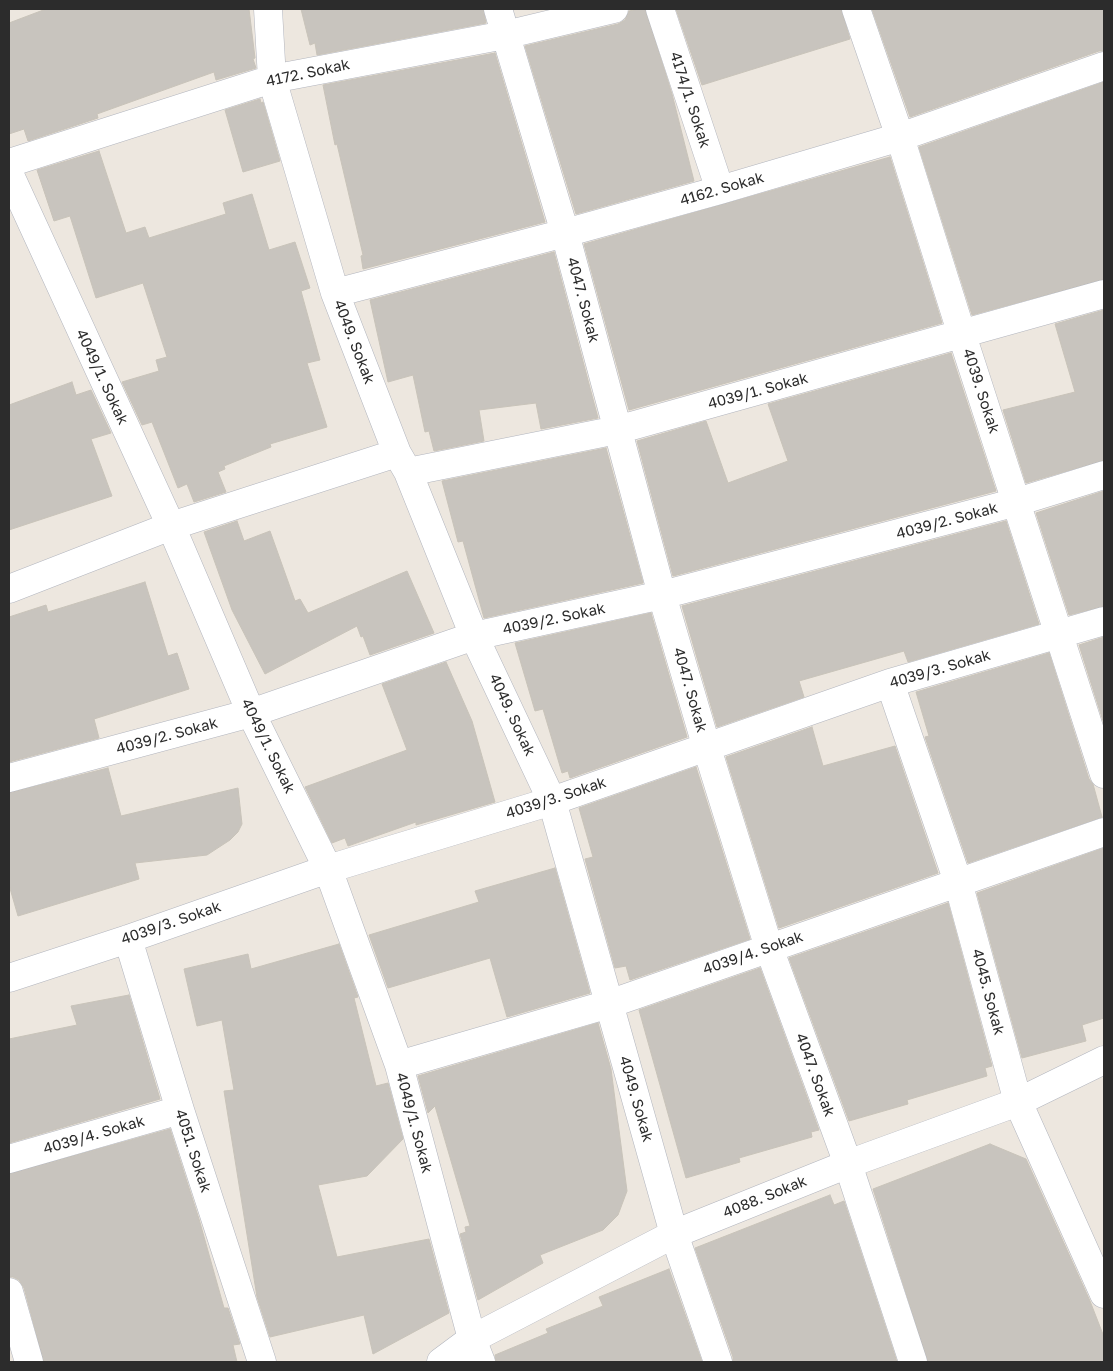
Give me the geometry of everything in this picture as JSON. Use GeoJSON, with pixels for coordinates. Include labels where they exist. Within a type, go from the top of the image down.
{"type":"FeatureCollection","features":[{"type":"Feature","properties":{"kind":"street","name":"4049. Sokak"},"geometry":{"type":"LineString","coordinates":[[268,9],[272,79],[335,292],[474,636],[552,800],[674,1234],[718,1362]]}},
{"type":"Feature","properties":{"kind":"street","name":"4047. Sokak"},"geometry":{"type":"LineString","coordinates":[[498,9],[565,233],[662,595],[706,746],[769,948],[848,1164],[913,1362]]}},
{"type":"Feature","properties":{"kind":"street","name":"4172. Sokak"},"geometry":{"type":"LineString","coordinates":[[9,163],[272,79],[505,35],[614,9]]}},
{"type":"Feature","properties":{"kind":"street","name":"4174/1. Sokak"},"geometry":{"type":"LineString","coordinates":[[660,9],[720,190]]}},
{"type":"Feature","properties":{"kind":"street","name":"4039. Sokak"},"geometry":{"type":"LineString","coordinates":[[856,9],[900,137],[1104,774]]}},
{"type":"Feature","properties":{"kind":"street","name":"4162. Sokak"},"geometry":{"type":"LineString","coordinates":[[335,292],[565,233],[720,190],[900,137],[1104,66]]}},
{"type":"Feature","properties":{"kind":"street","name":"4049/1. Sokak"},"geometry":{"type":"LineString","coordinates":[[9,173],[171,526],[251,713],[328,869],[399,1066],[477,1351]]}},
{"type":"Feature","properties":{"kind":"street","name":"4039/1. Sokak"},"geometry":{"type":"LineString","coordinates":[[9,589],[171,526],[403,462],[618,430],[1104,294]]}},
{"type":"Feature","properties":{"kind":"street","name":"4039/2. Sokak"},"geometry":{"type":"LineString","coordinates":[[9,778],[251,713],[474,636],[662,595],[1017,502],[1104,475]]}},
{"type":"Feature","properties":{"kind":"street","name":"4039/3. Sokak"},"geometry":{"type":"LineString","coordinates":[[9,978],[128,939],[328,869],[552,800],[890,682],[1104,621]]}},
{"type":"Feature","properties":{"kind":"street","name":"4045. Sokak"},"geometry":{"type":"LineString","coordinates":[[890,682],[958,882],[1018,1102],[1104,1294]]}},
{"type":"Feature","properties":{"kind":"street","name":"4039/4. Sokak"},"geometry":{"type":"LineString","coordinates":[[399,1066],[609,1004],[1104,832]]}},
{"type":"Feature","properties":{"kind":"street","name":"4051. Sokak"},"geometry":{"type":"LineString","coordinates":[[128,939],[180,1110],[262,1362]]}},
{"type":"Feature","properties":{"kind":"street","name":"4088. Sokak"},"geometry":{"type":"LineString","coordinates":[[441,1362],[477,1351],[674,1234],[848,1164],[1018,1102],[1104,1060]]}},
{"type":"Feature","properties":{"kind":"street","name":"4039/4. Sokak"},"geometry":{"type":"LineString","coordinates":[[9,1160],[180,1110]]}},
{"type":"Feature","properties":{"kind":"street"},"geometry":{"type":"LineString","coordinates":[[9,1292],[29,1362]]}},
{"type":"Feature","properties":{"kind":"building"},"geometry":{"type":"Polygon","coordinates":[[[46,9],[249,9],[255,58],[253,59],[256,68],[216,80],[214,72],[97,114],[98,118],[28,141],[24,129],[9,134],[9,23],[46,9]]]}},
{"type":"Feature","properties":{"kind":"building"},"geometry":{"type":"Polygon","coordinates":[[[301,9],[483,9],[486,23],[317,55],[315,43],[310,45],[301,9]]]}},
{"type":"Feature","properties":{"kind":"building"},"geometry":{"type":"Polygon","coordinates":[[[645,9],[672,94],[694,181],[576,214],[525,46],[618,24],[625,20],[629,11],[645,9]]]}},
{"type":"Feature","properties":{"kind":"building"},"geometry":{"type":"Polygon","coordinates":[[[676,9],[841,9],[850,39],[702,85],[676,9]]]}},
{"type":"Feature","properties":{"kind":"building"},"geometry":{"type":"Polygon","coordinates":[[[872,9],[1104,9],[1104,51],[1099,51],[910,117],[872,9]]]}},
{"type":"Feature","properties":{"kind":"building"},"geometry":{"type":"Polygon","coordinates":[[[495,53],[545,222],[363,269],[361,256],[363,255],[337,144],[335,145],[323,85],[495,53]]]}},
{"type":"Feature","properties":{"kind":"building"},"geometry":{"type":"Polygon","coordinates":[[[1104,82],[1104,279],[972,315],[919,147],[1104,82]]]}},
{"type":"Feature","properties":{"kind":"building"},"geometry":{"type":"Polygon","coordinates":[[[260,99],[261,103],[263,102],[280,161],[243,172],[225,110],[260,99]]]}},
{"type":"Feature","properties":{"kind":"building"},"geometry":{"type":"Polygon","coordinates":[[[99,151],[126,233],[145,227],[149,238],[226,214],[223,203],[252,194],[269,250],[295,242],[310,288],[301,291],[320,360],[307,363],[327,427],[270,444],[271,447],[224,466],[225,469],[218,472],[226,492],[194,502],[187,484],[178,488],[152,422],[142,425],[122,382],[159,371],[156,360],[167,357],[143,283],[96,298],[70,216],[54,221],[37,170],[99,151]]]}},
{"type":"Feature","properties":{"kind":"building"},"geometry":{"type":"Polygon","coordinates":[[[890,157],[942,323],[629,410],[584,244],[890,157]]]}},
{"type":"Feature","properties":{"kind":"building"},"geometry":{"type":"Polygon","coordinates":[[[554,252],[598,418],[541,429],[536,403],[479,410],[484,441],[434,451],[429,431],[425,432],[413,375],[388,382],[370,300],[554,252]]]}},
{"type":"Feature","properties":{"kind":"building"},"geometry":{"type":"Polygon","coordinates":[[[1104,310],[1104,460],[1026,483],[1003,410],[1075,392],[1055,324],[1104,310]]]}},
{"type":"Feature","properties":{"kind":"building"},"geometry":{"type":"Polygon","coordinates":[[[951,353],[996,491],[673,576],[637,441],[706,421],[728,483],[788,461],[768,404],[951,353]]]}},
{"type":"Feature","properties":{"kind":"building"},"geometry":{"type":"Polygon","coordinates":[[[72,382],[76,395],[91,390],[111,433],[91,439],[112,496],[9,530],[9,405],[72,382]]]}},
{"type":"Feature","properties":{"kind":"building"},"geometry":{"type":"Polygon","coordinates":[[[606,448],[643,583],[484,618],[463,541],[458,542],[442,481],[606,448]]]}},
{"type":"Feature","properties":{"kind":"building"},"geometry":{"type":"Polygon","coordinates":[[[1104,491],[1104,606],[1069,615],[1036,513],[1104,491]]]}},
{"type":"Feature","properties":{"kind":"building"},"geometry":{"type":"Polygon","coordinates":[[[237,521],[244,541],[270,531],[295,601],[300,599],[308,613],[407,571],[434,633],[370,655],[357,626],[265,674],[232,610],[204,532],[237,521]]]}},
{"type":"Feature","properties":{"kind":"building"},"geometry":{"type":"Polygon","coordinates":[[[1006,521],[1039,624],[908,662],[904,651],[799,681],[804,697],[717,727],[682,606],[1006,521]]]}},
{"type":"Feature","properties":{"kind":"building"},"geometry":{"type":"Polygon","coordinates":[[[145,582],[168,656],[177,653],[189,689],[94,719],[99,738],[9,762],[9,617],[46,605],[48,612],[145,582]]]}},
{"type":"Feature","properties":{"kind":"building"},"geometry":{"type":"Polygon","coordinates":[[[651,613],[687,737],[570,778],[568,771],[562,773],[543,709],[535,711],[515,643],[651,613]]]}},
{"type":"Feature","properties":{"kind":"building"},"geometry":{"type":"Polygon","coordinates":[[[1104,637],[1104,724],[1079,645],[1104,637]]]}},
{"type":"Feature","properties":{"kind":"building"},"geometry":{"type":"Polygon","coordinates":[[[1049,653],[1089,779],[1093,784],[1102,817],[968,863],[925,737],[929,736],[916,692],[1049,653]]]}},
{"type":"Feature","properties":{"kind":"building"},"geometry":{"type":"Polygon","coordinates":[[[446,662],[472,721],[495,802],[416,825],[416,822],[348,846],[345,838],[332,843],[305,787],[407,750],[382,684],[446,662]]]}},
{"type":"Feature","properties":{"kind":"building"},"geometry":{"type":"Polygon","coordinates":[[[812,727],[823,766],[895,746],[938,873],[779,928],[726,757],[812,727]]]}},
{"type":"Feature","properties":{"kind":"building"},"geometry":{"type":"Polygon","coordinates":[[[696,767],[750,939],[630,980],[626,966],[615,968],[585,859],[593,857],[579,808],[696,767]]]}},
{"type":"Feature","properties":{"kind":"building"},"geometry":{"type":"Polygon","coordinates":[[[108,768],[121,816],[238,788],[242,824],[238,832],[230,840],[207,855],[135,863],[139,879],[18,916],[9,885],[9,793],[108,768]]]}},
{"type":"Feature","properties":{"kind":"building"},"geometry":{"type":"Polygon","coordinates":[[[1104,848],[1104,1018],[1082,1025],[1086,1041],[1022,1058],[977,893],[1104,848]]]}},
{"type":"Feature","properties":{"kind":"building"},"geometry":{"type":"Polygon","coordinates":[[[555,868],[590,993],[507,1017],[490,958],[388,988],[369,935],[479,902],[475,891],[555,868]]]}},
{"type":"Feature","properties":{"kind":"building"},"geometry":{"type":"Polygon","coordinates":[[[948,903],[992,1066],[985,1068],[987,1076],[907,1100],[908,1104],[849,1121],[789,958],[948,903]]]}},
{"type":"Feature","properties":{"kind":"building"},"geometry":{"type":"Polygon","coordinates":[[[339,944],[358,997],[354,998],[376,1086],[388,1083],[403,1139],[367,1176],[318,1185],[337,1257],[429,1239],[449,1313],[373,1354],[364,1315],[270,1337],[257,1297],[224,1091],[234,1090],[222,1020],[197,1026],[184,969],[248,954],[251,969],[339,944]]]}},
{"type":"Feature","properties":{"kind":"building"},"geometry":{"type":"Polygon","coordinates":[[[760,968],[819,1130],[811,1132],[812,1137],[739,1158],[740,1162],[686,1178],[639,1010],[760,968]]]}},
{"type":"Feature","properties":{"kind":"building"},"geometry":{"type":"Polygon","coordinates":[[[129,995],[160,1099],[9,1143],[9,1039],[77,1025],[71,1006],[129,995]]]}},
{"type":"Feature","properties":{"kind":"building"},"geometry":{"type":"Polygon","coordinates":[[[598,1023],[611,1069],[627,1191],[618,1215],[603,1230],[540,1255],[543,1263],[478,1300],[460,1234],[466,1232],[465,1227],[470,1226],[435,1106],[428,1113],[418,1076],[598,1023]]]}},
{"type":"Feature","properties":{"kind":"building"},"geometry":{"type":"Polygon","coordinates":[[[170,1129],[199,1219],[224,1308],[228,1308],[240,1344],[233,1345],[237,1362],[44,1362],[24,1288],[19,1280],[9,1277],[9,1174],[170,1129]]]}},
{"type":"Feature","properties":{"kind":"building"},"geometry":{"type":"Polygon","coordinates":[[[990,1144],[1026,1159],[1090,1301],[1104,1337],[1104,1362],[928,1362],[873,1189],[990,1144]]]}},
{"type":"Feature","properties":{"kind":"building"},"geometry":{"type":"Polygon","coordinates":[[[830,1195],[834,1205],[844,1201],[897,1362],[733,1362],[733,1357],[695,1248],[830,1195]]]}},
{"type":"Feature","properties":{"kind":"building"},"geometry":{"type":"Polygon","coordinates":[[[669,1269],[702,1362],[496,1362],[495,1355],[548,1333],[546,1329],[603,1306],[599,1297],[669,1269]]]}}]}
